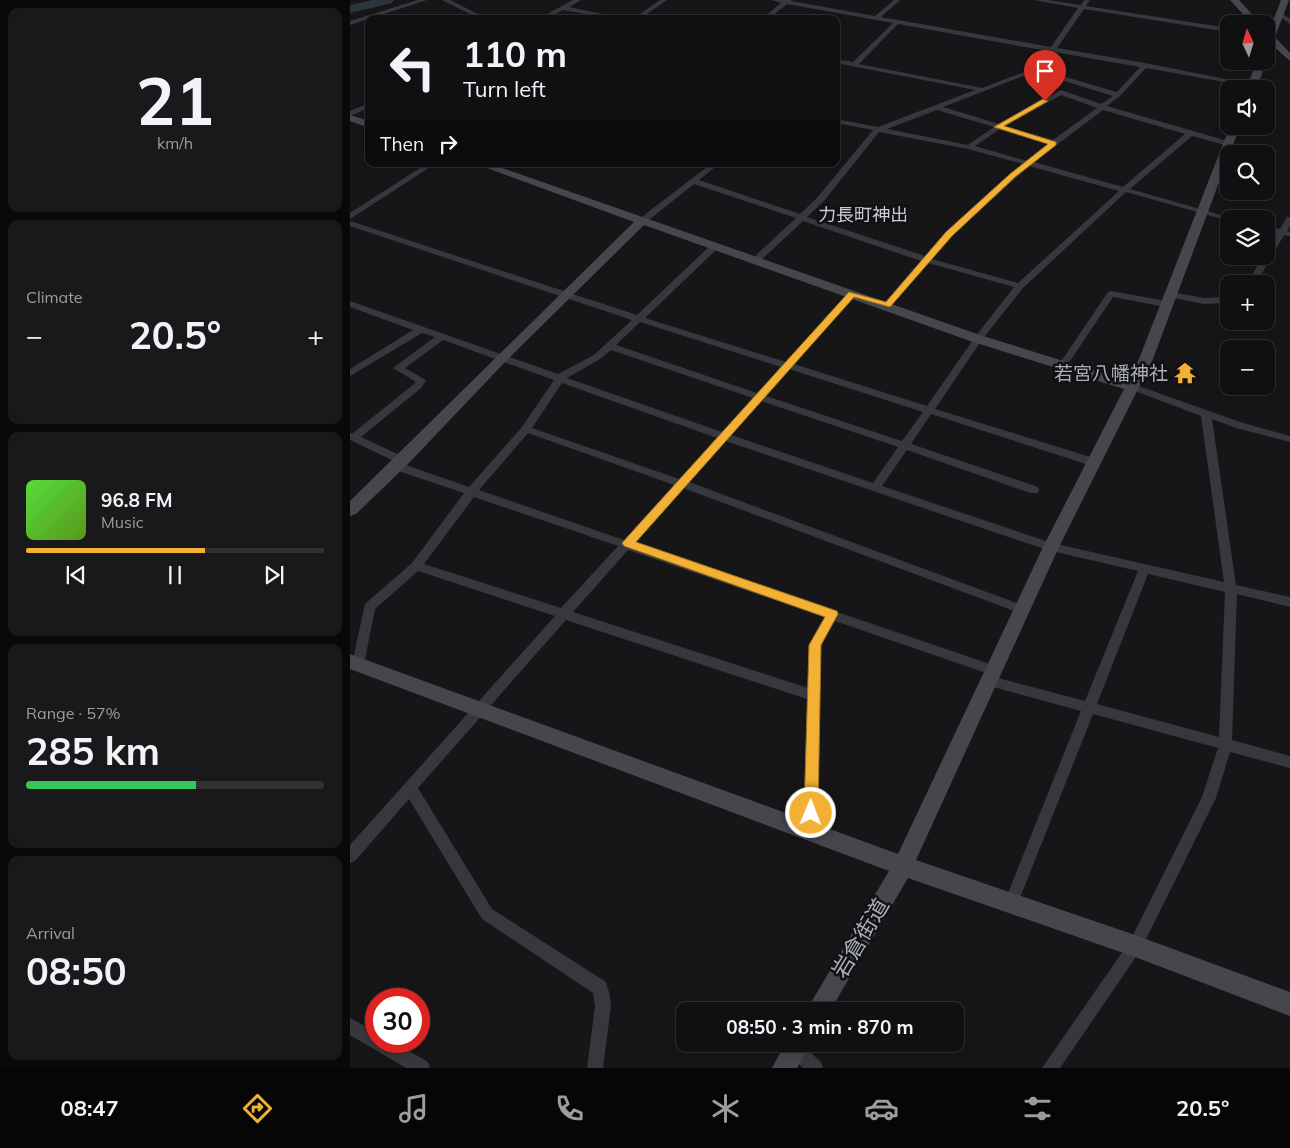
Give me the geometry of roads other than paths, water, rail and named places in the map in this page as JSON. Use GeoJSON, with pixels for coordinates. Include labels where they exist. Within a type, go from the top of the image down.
{"type":"FeatureCollection","features":[{"type":"Feature","properties":{"kind":"street"},"geometry":{"type":"LineString","coordinates":[[375,15],[424,0]]}},
{"type":"Feature","properties":{"kind":"street"},"geometry":{"type":"LineString","coordinates":[[445,0],[477,15]]}},
{"type":"Feature","properties":{"kind":"street"},"geometry":{"type":"LineString","coordinates":[[549,15],[578,0]]}},
{"type":"Feature","properties":{"kind":"street"},"geometry":{"type":"LineString","coordinates":[[642,15],[664,0]]}},
{"type":"Feature","properties":{"kind":"street"},"geometry":{"type":"LineString","coordinates":[[774,0],[1220,81]]}},
{"type":"Feature","properties":{"kind":"street"},"geometry":{"type":"LineString","coordinates":[[877,18],[897,0]]}},
{"type":"Feature","properties":{"kind":"street"},"geometry":{"type":"LineString","coordinates":[[1037,0],[1220,29]]}},
{"type":"Feature","properties":{"kind":"street"},"geometry":{"type":"LineString","coordinates":[[756,260],[802,219],[856,158],[877,130],[984,90],[1031,69],[1053,50],[1087,0]]}},
{"type":"Feature","properties":{"kind":"street"},"geometry":{"type":"LineString","coordinates":[[1234,0],[1248,15]]}},
{"type":"Feature","properties":{"kind":"street"},"geometry":{"type":"LineString","coordinates":[[1275,23],[1285,0]]}},
{"type":"Feature","properties":{"kind":"street"},"geometry":{"type":"LineString","coordinates":[[770,15],[787,1]]}},
{"type":"Feature","properties":{"kind":"street"},"geometry":{"type":"LineString","coordinates":[[563,8],[602,15]]}},
{"type":"Feature","properties":{"kind":"street"},"geometry":{"type":"LineString","coordinates":[[1280,14],[1290,22]]}},
{"type":"Feature","properties":{"kind":"street"},"geometry":{"type":"LineString","coordinates":[[350,16],[359,20]]}},
{"type":"Feature","properties":{"kind":"street"},"geometry":{"type":"LineString","coordinates":[[350,23],[365,18]]}},
{"type":"Feature","properties":{"kind":"street"},"geometry":{"type":"LineString","coordinates":[[854,64],[897,22]]}},
{"type":"Feature","properties":{"kind":"street"},"geometry":{"type":"LineString","coordinates":[[1275,43],[1290,58]]}},
{"type":"Feature","properties":{"kind":"street"},"geometry":{"type":"LineString","coordinates":[[840,61],[984,90]]}},
{"type":"Feature","properties":{"kind":"street"},"geometry":{"type":"LineString","coordinates":[[887,306],[949,234],[1027,164],[1118,95],[1145,66]]}},
{"type":"Feature","properties":{"kind":"street"},"geometry":{"type":"LineString","coordinates":[[1031,69],[1118,95]]}},
{"type":"Feature","properties":{"kind":"street"},"geometry":{"type":"LineString","coordinates":[[969,148],[998,127],[1061,92],[1102,107],[1228,144]]}},
{"type":"Feature","properties":{"kind":"street"},"geometry":{"type":"LineString","coordinates":[[350,114],[365,107]]}},
{"type":"Feature","properties":{"kind":"street"},"geometry":{"type":"LineString","coordinates":[[936,107],[1054,143]]}},
{"type":"Feature","properties":{"kind":"street"},"geometry":{"type":"LineString","coordinates":[[350,118],[365,124]]}},
{"type":"Feature","properties":{"kind":"street"},"geometry":{"type":"LineString","coordinates":[[840,122],[969,148],[1220,216]]}},
{"type":"Feature","properties":{"kind":"street"},"geometry":{"type":"LineString","coordinates":[[876,487],[978,339],[1020,286],[1125,189],[1189,134]]}},
{"type":"Feature","properties":{"kind":"street","name":"岩倉街道"},"geometry":{"type":"LineString","coordinates":[[822,1002],[903,866],[1021,609],[1130,386],[1146,359],[1232,135]]}},
{"type":"Feature","properties":{"kind":"street"},"geometry":{"type":"LineString","coordinates":[[350,217],[426,167]]}},
{"type":"Feature","properties":{"kind":"street"},"geometry":{"type":"LineString","coordinates":[[489,167],[978,339],[1130,386],[1206,414],[1290,439]]}},
{"type":"Feature","properties":{"kind":"street"},"geometry":{"type":"LineString","coordinates":[[350,510],[399,463],[502,357],[567,296],[642,221],[711,167]]}},
{"type":"Feature","properties":{"kind":"street"},"geometry":{"type":"LineString","coordinates":[[693,180],[802,219],[928,260],[1020,286]]}},
{"type":"Feature","properties":{"kind":"street"},"geometry":{"type":"LineString","coordinates":[[1258,275],[1286,233],[1290,220]]}},
{"type":"Feature","properties":{"kind":"street"},"geometry":{"type":"LineString","coordinates":[[350,223],[567,296],[1093,462]]}},
{"type":"Feature","properties":{"kind":"street"},"geometry":{"type":"LineString","coordinates":[[715,246],[610,346],[596,357],[561,377],[526,429],[472,491],[416,566],[368,607],[354,663],[903,866],[1135,946],[1290,1004]]}},
{"type":"Feature","properties":{"kind":"street"},"geometry":{"type":"LineString","coordinates":[[350,856],[409,787],[680,483],[852,294]]}},
{"type":"Feature","properties":{"kind":"street"},"geometry":{"type":"LineString","coordinates":[[1063,365],[1111,294],[1168,300],[1220,300]]}},
{"type":"Feature","properties":{"kind":"street"},"geometry":{"type":"LineString","coordinates":[[350,304],[724,436],[1051,547],[1290,602]]}},
{"type":"Feature","properties":{"kind":"street"},"geometry":{"type":"LineString","coordinates":[[350,373],[421,329]]}},
{"type":"Feature","properties":{"kind":"street"},"geometry":{"type":"LineString","coordinates":[[443,336],[398,368],[421,381],[418,386],[352,437],[399,463],[472,491],[832,614],[991,676],[1090,708],[1290,762]]}},
{"type":"Feature","properties":{"kind":"street"},"geometry":{"type":"LineString","coordinates":[[610,346],[1034,490]]}},
{"type":"Feature","properties":{"kind":"street"},"geometry":{"type":"LineString","coordinates":[[1050,1068],[1135,946],[1209,798],[1225,746],[1231,588],[1206,414]]}},
{"type":"Feature","properties":{"kind":"street"},"geometry":{"type":"LineString","coordinates":[[526,429],[680,483],[1021,609]]}},
{"type":"Feature","properties":{"kind":"street"},"geometry":{"type":"LineString","coordinates":[[416,566],[813,695]]}},
{"type":"Feature","properties":{"kind":"street"},"geometry":{"type":"LineString","coordinates":[[1012,903],[1145,568]]}},
{"type":"Feature","properties":{"kind":"street"},"geometry":{"type":"LineString","coordinates":[[804,829],[811,813],[815,645],[832,614]]}},
{"type":"Feature","properties":{"kind":"street"},"geometry":{"type":"LineString","coordinates":[[409,787],[487,914],[600,988],[603,1003],[594,1056],[595,1068]]}},
{"type":"Feature","properties":{"kind":"street"},"geometry":{"type":"LineString","coordinates":[[350,1026],[422,1068]]}},
{"type":"Feature","properties":{"kind":"street"},"geometry":{"type":"LineString","coordinates":[[792,1054],[815,1068]]}},
{"type":"Feature","properties":{"kind":"waterway"},"geometry":{"type":"LineString","coordinates":[[350,9],[388,0]]}},
{"type":"Feature","properties":{"kind":"place","name":"若宮八幡神社"},"geometry":{"type":"Point","coordinates":[1185,373]}},
{"type":"Feature","properties":{"kind":"district","name":"力長町神出"},"geometry":{"type":"Point","coordinates":[863,214]}}]}
